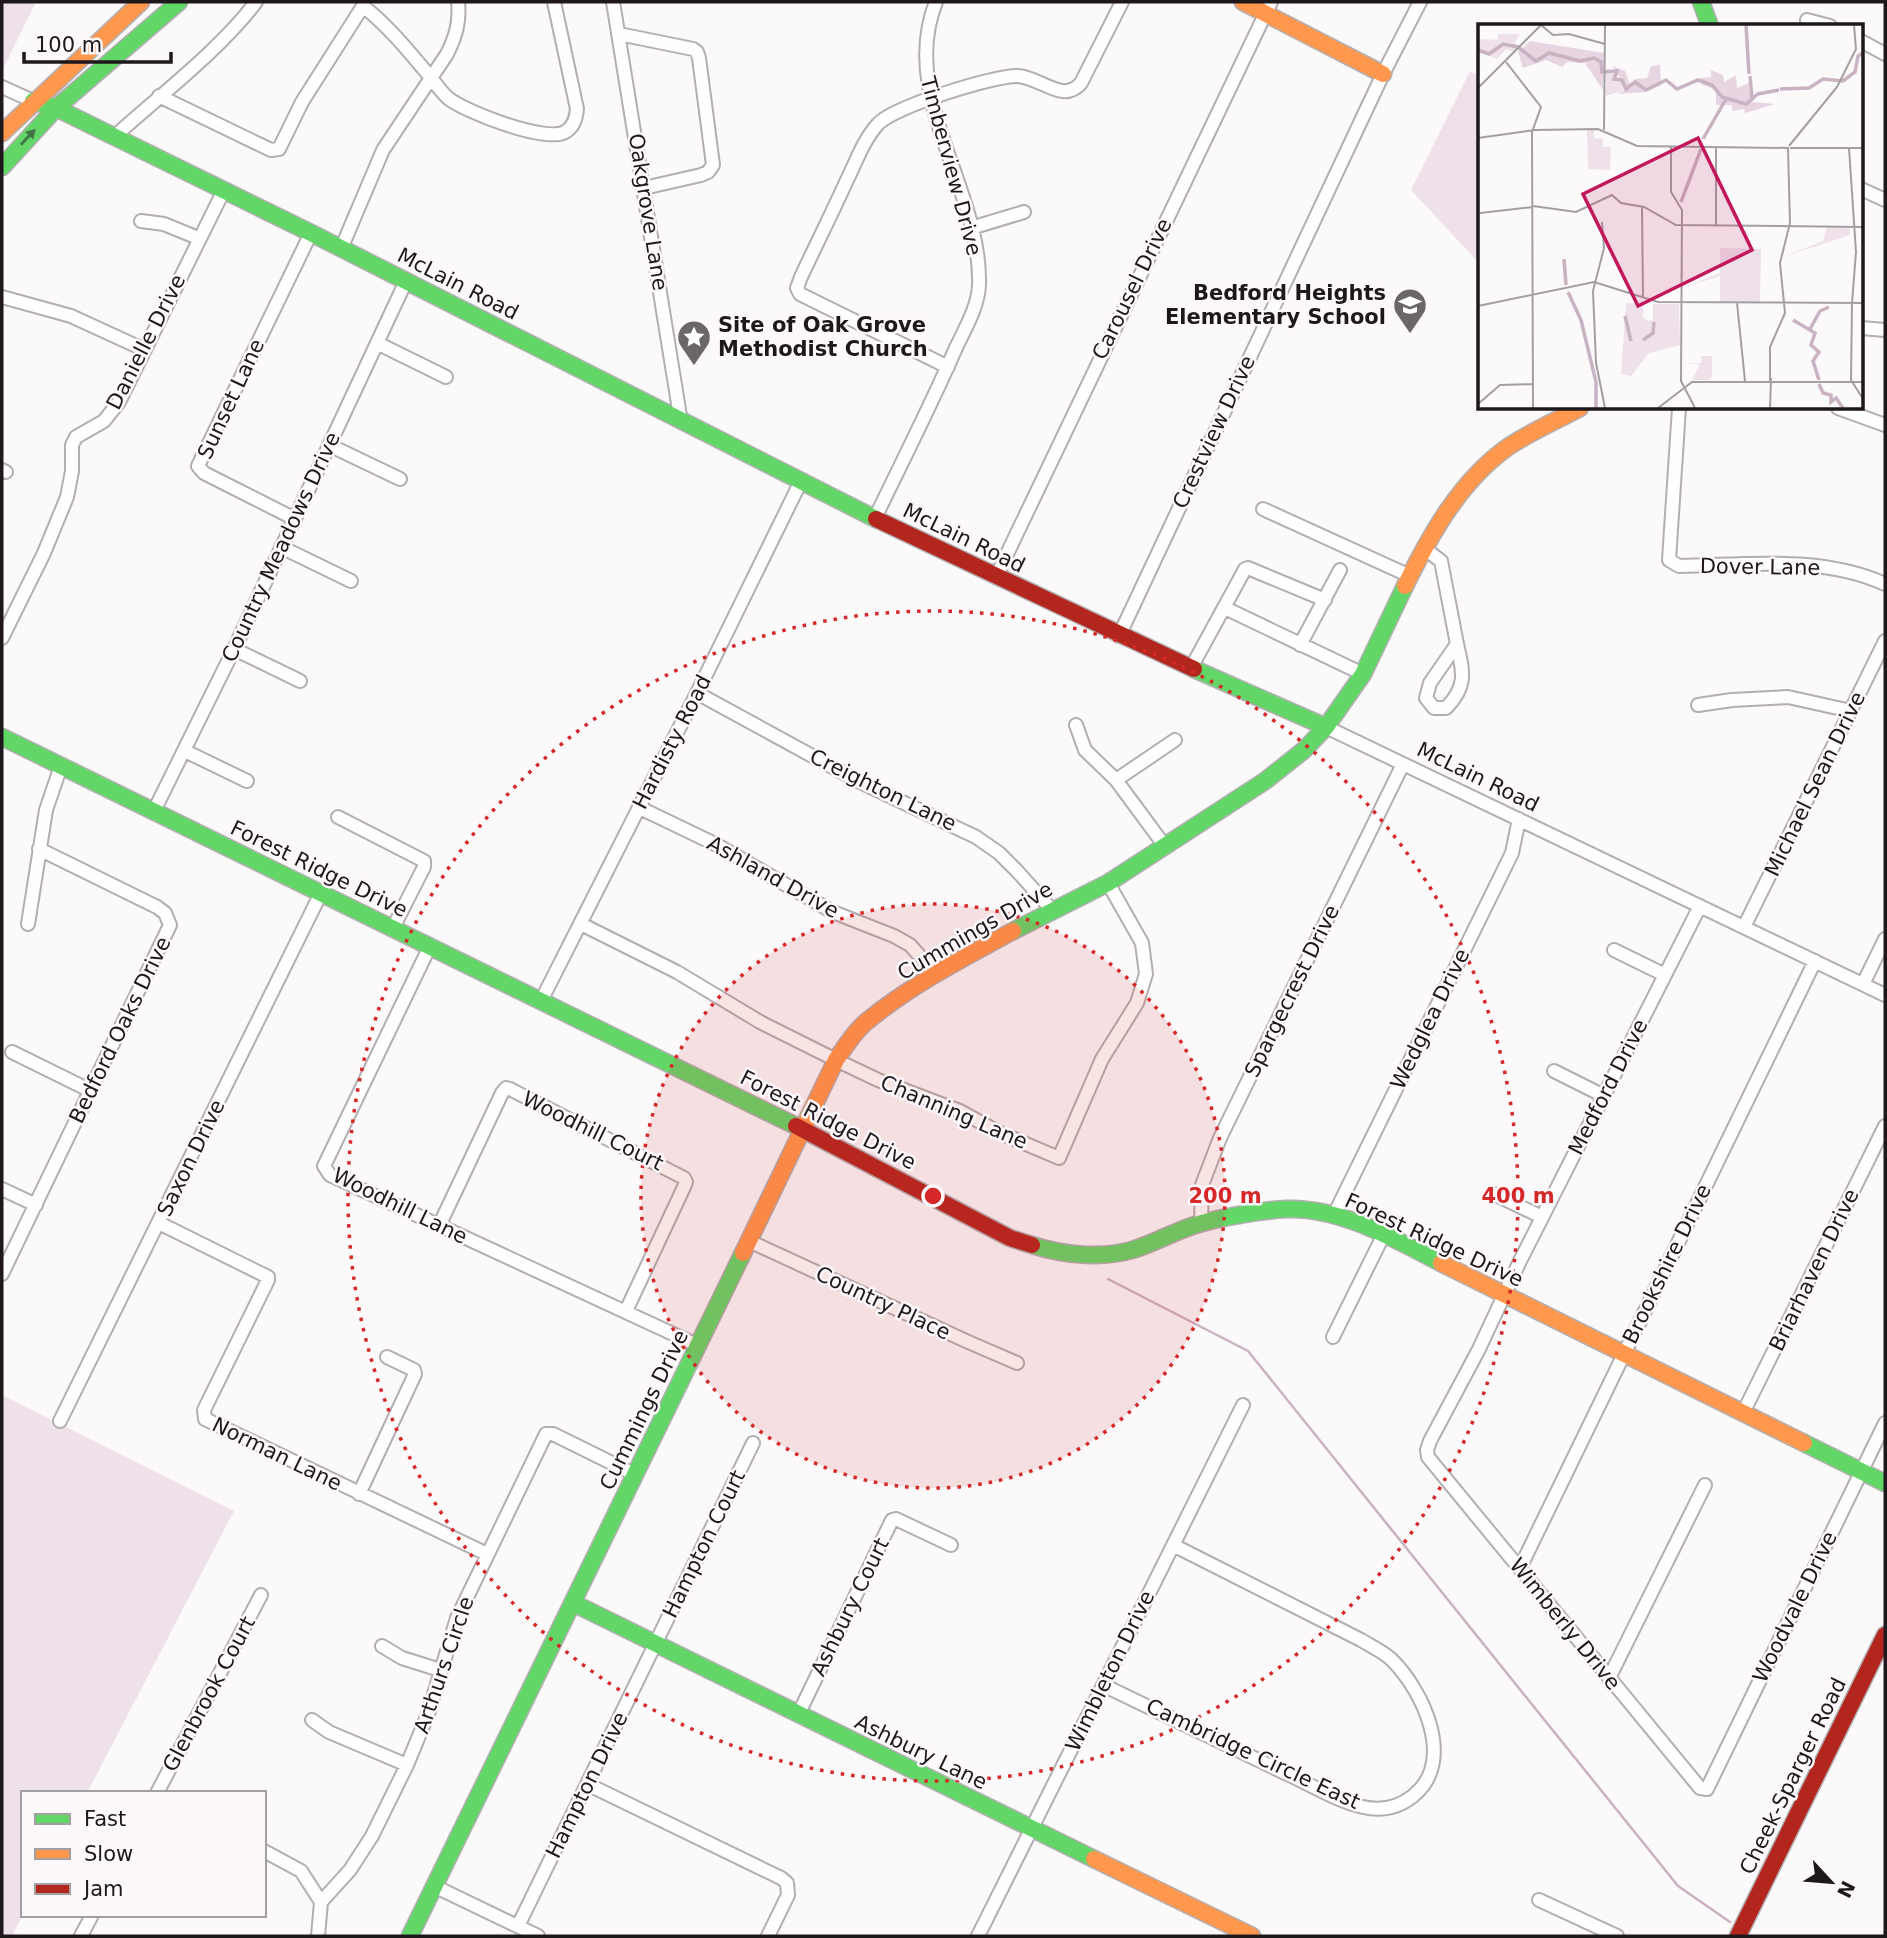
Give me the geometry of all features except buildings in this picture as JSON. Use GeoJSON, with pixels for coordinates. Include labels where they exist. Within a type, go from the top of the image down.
{"type":"FeatureCollection","features":[{"type":"Feature","properties":{"kind":"street"},"geometry":{"type":"LineString","coordinates":[[2,133],[141,2]]}},
{"type":"Feature","properties":{"kind":"street"},"geometry":{"type":"LineString","coordinates":[[2,167],[56,108],[179,2]]}},
{"type":"Feature","properties":{"kind":"street"},"geometry":{"type":"LineString","coordinates":[[114,137],[245,16],[256,2]]}},
{"type":"Feature","properties":{"kind":"street"},"geometry":{"type":"LineString","coordinates":[[341,248],[383,150],[432,78],[455,38],[458,2]]}},
{"type":"Feature","properties":{"kind":"street"},"geometry":{"type":"LineString","coordinates":[[159,96],[271,150],[279,149],[302,102],[363,4],[385,24],[448,98],[461,107],[526,130],[556,135],[568,131],[576,118],[577,109],[554,2]]}},
{"type":"Feature","properties":{"kind":"street","name":"Oakgrove Lane"},"geometry":{"type":"LineString","coordinates":[[613,2],[681,422]]}},
{"type":"Feature","properties":{"kind":"street","name":"Timberview Drive"},"geometry":{"type":"LineString","coordinates":[[875,518],[971,317],[979,286],[971,228],[955,169],[931,100],[924,52],[930,15],[936,2]]}},
{"type":"Feature","properties":{"kind":"street"},"geometry":{"type":"LineString","coordinates":[[948,367],[800,294],[797,288],[853,167],[878,124],[888,117],[931,100],[989,81],[1016,76],[1040,81],[1064,93],[1075,89],[1081,83],[1122,2]]}},
{"type":"Feature","properties":{"kind":"street"},"geometry":{"type":"LineString","coordinates":[[1243,2],[1268,7],[1383,74]]}},
{"type":"Feature","properties":{"kind":"street","name":"Crestview Drive"},"geometry":{"type":"LineString","coordinates":[[1119,636],[1383,74],[1420,2]]}},
{"type":"Feature","properties":{"kind":"street"},"geometry":{"type":"LineString","coordinates":[[1701,2],[1709,24]]}},
{"type":"Feature","properties":{"kind":"street","name":"Carousel Drive"},"geometry":{"type":"LineString","coordinates":[[996,577],[1268,7]]}},
{"type":"Feature","properties":{"kind":"street"},"geometry":{"type":"LineString","coordinates":[[1807,20],[1822,24]]}},
{"type":"Feature","properties":{"kind":"street"},"geometry":{"type":"LineString","coordinates":[[619,34],[693,49],[699,58],[713,165],[708,172],[701,175],[644,188]]}},
{"type":"Feature","properties":{"kind":"street"},"geometry":{"type":"LineString","coordinates":[[1862,42],[1885,54]]}},
{"type":"Feature","properties":{"kind":"street"},"geometry":{"type":"LineString","coordinates":[[2,88],[33,101]]}},
{"type":"Feature","properties":{"kind":"street","name":"McLain Road"},"geometry":{"type":"LineString","coordinates":[[33,101],[56,108],[311,233],[681,422],[996,577],[1119,636],[1326,727],[1885,995]]}},
{"type":"Feature","properties":{"kind":"street"},"geometry":{"type":"LineString","coordinates":[[1862,189],[1885,200]]}},
{"type":"Feature","properties":{"kind":"street","name":"Danielle Drive"},"geometry":{"type":"LineString","coordinates":[[2,638],[44,553],[66,497],[72,471],[72,445],[76,437],[104,421],[112,413],[223,190]]}},
{"type":"Feature","properties":{"kind":"street"},"geometry":{"type":"LineString","coordinates":[[971,228],[1024,212]]}},
{"type":"Feature","properties":{"kind":"street"},"geometry":{"type":"LineString","coordinates":[[141,221],[164,224],[198,238]]}},
{"type":"Feature","properties":{"kind":"street","name":"Sunset Lane"},"geometry":{"type":"LineString","coordinates":[[295,519],[204,473],[198,466],[311,233]]}},
{"type":"Feature","properties":{"kind":"street","name":"Country Meadows Drive"},"geometry":{"type":"LineString","coordinates":[[154,811],[185,751],[406,282]]}},
{"type":"Feature","properties":{"kind":"street"},"geometry":{"type":"LineString","coordinates":[[2,297],[71,316],[145,350]]}},
{"type":"Feature","properties":{"kind":"street"},"geometry":{"type":"LineString","coordinates":[[1862,328],[1885,330]]}},
{"type":"Feature","properties":{"kind":"street"},"geometry":{"type":"LineString","coordinates":[[377,343],[446,377]]}},
{"type":"Feature","properties":{"kind":"street","name":"Cummings Drive"},"geometry":{"type":"LineString","coordinates":[[410,1936],[836,1060],[865,1023],[935,973],[1108,883],[1265,781],[1304,750],[1326,727],[1363,674],[1410,576],[1459,495],[1488,464],[1526,436],[1576,410]]}},
{"type":"Feature","properties":{"kind":"street","name":"Dover Lane"},"geometry":{"type":"LineString","coordinates":[[1679,410],[1669,560],[1679,566],[1826,566],[1865,575],[1885,584]]}},
{"type":"Feature","properties":{"kind":"street"},"geometry":{"type":"LineString","coordinates":[[1844,410],[1885,425]]}},
{"type":"Feature","properties":{"kind":"street"},"geometry":{"type":"LineString","coordinates":[[330,445],[400,479]]}},
{"type":"Feature","properties":{"kind":"street","name":"Hardisty Road"},"geometry":{"type":"LineString","coordinates":[[541,1001],[640,808],[801,481]]}},
{"type":"Feature","properties":{"kind":"street"},"geometry":{"type":"LineString","coordinates":[[1263,509],[1410,576]]}},
{"type":"Feature","properties":{"kind":"street"},"geometry":{"type":"LineString","coordinates":[[281,547],[351,581]]}},
{"type":"Feature","properties":{"kind":"street"},"geometry":{"type":"LineString","coordinates":[[1425,549],[1441,561],[1464,678],[1456,699],[1446,708],[1434,708],[1426,698],[1430,683],[1457,644]]}},
{"type":"Feature","properties":{"kind":"street"},"geometry":{"type":"LineString","coordinates":[[1191,668],[1241,574],[1248,568],[1325,600]]}},
{"type":"Feature","properties":{"kind":"street"},"geometry":{"type":"LineString","coordinates":[[1300,645],[1340,570]]}},
{"type":"Feature","properties":{"kind":"street"},"geometry":{"type":"LineString","coordinates":[[1225,608],[1363,674]]}},
{"type":"Feature","properties":{"kind":"street","name":"Michael Sean Drive"},"geometry":{"type":"LineString","coordinates":[[1744,927],[1885,641]]}},
{"type":"Feature","properties":{"kind":"street"},"geometry":{"type":"LineString","coordinates":[[233,649],[300,681]]}},
{"type":"Feature","properties":{"kind":"street","name":"Creighton Lane"},"geometry":{"type":"LineString","coordinates":[[697,693],[858,781],[976,837],[999,853],[1052,910]]}},
{"type":"Feature","properties":{"kind":"street"},"geometry":{"type":"LineString","coordinates":[[1699,705],[1788,697],[1851,710]]}},
{"type":"Feature","properties":{"kind":"street"},"geometry":{"type":"LineString","coordinates":[[1076,725],[1085,750],[1116,780],[1164,845]]}},
{"type":"Feature","properties":{"kind":"street","name":"Forest Ridge Drive"},"geometry":{"type":"LineString","coordinates":[[2,737],[803,1129],[1010,1238],[1077,1255],[1115,1254],[1201,1223],[1287,1209],[1335,1215],[1384,1234],[1504,1296],[1885,1483]]}},
{"type":"Feature","properties":{"kind":"street"},"geometry":{"type":"LineString","coordinates":[[1116,780],[1175,740]]}},
{"type":"Feature","properties":{"kind":"street"},"geometry":{"type":"LineString","coordinates":[[185,751],[247,781]]}},
{"type":"Feature","properties":{"kind":"street","name":"Spargecrest Drive"},"geometry":{"type":"LineString","coordinates":[[1201,1223],[1202,1185],[1220,1139],[1403,764]]}},
{"type":"Feature","properties":{"kind":"street"},"geometry":{"type":"LineString","coordinates":[[29,924],[38,849],[46,810],[61,766]]}},
{"type":"Feature","properties":{"kind":"street","name":"Ashland Drive"},"geometry":{"type":"LineString","coordinates":[[640,808],[717,845],[833,912],[894,936],[910,945],[935,973]]}},
{"type":"Feature","properties":{"kind":"street"},"geometry":{"type":"LineString","coordinates":[[338,817],[424,861],[424,867],[393,928]]}},
{"type":"Feature","properties":{"kind":"street","name":"Wedglea Drive"},"geometry":{"type":"LineString","coordinates":[[1335,1215],[1511,853],[1519,819]]}},
{"type":"Feature","properties":{"kind":"street","name":"Bedford Oaks Drive"},"geometry":{"type":"LineString","coordinates":[[2,1274],[168,933],[169,919],[157,907],[38,849]]}},
{"type":"Feature","properties":{"kind":"street","name":"Channing Lane"},"geometry":{"type":"LineString","coordinates":[[581,924],[677,972],[760,1022],[836,1060],[878,1080],[960,1111],[1000,1133],[1059,1158],[1102,1059],[1137,1003],[1146,974],[1142,943],[1108,883]]}},
{"type":"Feature","properties":{"kind":"street","name":"Saxon Drive"},"geometry":{"type":"LineString","coordinates":[[60,1421],[321,893]]}},
{"type":"Feature","properties":{"kind":"street","name":"Medford Drive"},"geometry":{"type":"LineString","coordinates":[[1428,1457],[1430,1441],[1479,1349],[1542,1217],[1700,906]]}},
{"type":"Feature","properties":{"kind":"street"},"geometry":{"type":"LineString","coordinates":[[1863,984],[1885,939]]}},
{"type":"Feature","properties":{"kind":"street","name":"Woodhill Lane"},"geometry":{"type":"LineString","coordinates":[[430,946],[324,1166],[330,1175],[699,1346]]}},
{"type":"Feature","properties":{"kind":"street"},"geometry":{"type":"LineString","coordinates":[[1614,950],[1665,975]]}},
{"type":"Feature","properties":{"kind":"street","name":"Brookshire Drive"},"geometry":{"type":"LineString","coordinates":[[1520,1568],[1815,961]]}},
{"type":"Feature","properties":{"kind":"street"},"geometry":{"type":"LineString","coordinates":[[12,1052],[91,1091]]}},
{"type":"Feature","properties":{"kind":"street"},"geometry":{"type":"LineString","coordinates":[[1554,1071],[1604,1096]]}},
{"type":"Feature","properties":{"kind":"street","name":"Woodhill Court"},"geometry":{"type":"LineString","coordinates":[[439,1226],[502,1093],[506,1088],[510,1089],[684,1178],[684,1187],[626,1311]]}},
{"type":"Feature","properties":{"kind":"street","name":"Briarhaven Drive"},"geometry":{"type":"LineString","coordinates":[[1743,1413],[1885,1126]]}},
{"type":"Feature","properties":{"kind":"street"},"geometry":{"type":"LineString","coordinates":[[2,1189],[36,1205]]}},
{"type":"Feature","properties":{"kind":"street"},"geometry":{"type":"LineString","coordinates":[[1494,1194],[1542,1217]]}},
{"type":"Feature","properties":{"kind":"street","name":"Norman Lane"},"geometry":{"type":"LineString","coordinates":[[159,1223],[268,1277],[204,1409],[205,1419],[486,1554]]}},
{"type":"Feature","properties":{"kind":"street"},"geometry":{"type":"LineString","coordinates":[[1333,1337],[1384,1234]]}},
{"type":"Feature","properties":{"kind":"street","name":"Country Place"},"geometry":{"type":"LineString","coordinates":[[749,1241],[1017,1363]]}},
{"type":"Feature","properties":{"kind":"street"},"geometry":{"type":"LineString","coordinates":[[359,1494],[415,1374],[414,1370],[387,1357]]}},
{"type":"Feature","properties":{"kind":"street","name":"Wimbleton Drive"},"geometry":{"type":"LineString","coordinates":[[978,1936],[1243,1405]]}},
{"type":"Feature","properties":{"kind":"street","name":"Woodvale Drive"},"geometry":{"type":"LineString","coordinates":[[1704,1789],[1707,1789],[1885,1423]]}},
{"type":"Feature","properties":{"kind":"street","name":"Arthurs Circle"},"geometry":{"type":"LineString","coordinates":[[321,1902],[350,1870],[372,1836],[407,1765],[418,1741],[457,1618],[542,1440],[549,1433],[636,1475]]}},
{"type":"Feature","properties":{"kind":"street","name":"Hampton Court"},"geometry":{"type":"LineString","coordinates":[[655,1644],[753,1443]]}},
{"type":"Feature","properties":{"kind":"street","name":"Wimberly Drive"},"geometry":{"type":"LineString","coordinates":[[1428,1457],[1700,1788],[1704,1789]]}},
{"type":"Feature","properties":{"kind":"street"},"geometry":{"type":"LineString","coordinates":[[1609,1678],[1705,1485]]}},
{"type":"Feature","properties":{"kind":"street","name":"Ashbury Court"},"geometry":{"type":"LineString","coordinates":[[798,1715],[892,1520],[896,1519],[951,1545]]}},
{"type":"Feature","properties":{"kind":"street","name":"Cambridge Circle East"},"geometry":{"type":"LineString","coordinates":[[1103,1685],[1362,1807],[1392,1808],[1405,1802],[1426,1782],[1432,1771],[1435,1752],[1433,1738],[1419,1700],[1406,1676],[1391,1658],[1361,1640],[1173,1545]]}},
{"type":"Feature","properties":{"kind":"street","name":"Glenbrook Court"},"geometry":{"type":"LineString","coordinates":[[158,1791],[261,1595]]}},
{"type":"Feature","properties":{"kind":"street","name":"Ashbury Lane"},"geometry":{"type":"LineString","coordinates":[[573,1603],[1252,1936]]}},
{"type":"Feature","properties":{"kind":"street","name":"Cheek-Sparger Road"},"geometry":{"type":"LineString","coordinates":[[1738,1936],[1885,1635]]}},
{"type":"Feature","properties":{"kind":"street","name":"Hampton Drive"},"geometry":{"type":"LineString","coordinates":[[518,1926],[655,1644]]}},
{"type":"Feature","properties":{"kind":"street"},"geometry":{"type":"LineString","coordinates":[[383,1646],[402,1658],[440,1670]]}},
{"type":"Feature","properties":{"kind":"street"},"geometry":{"type":"LineString","coordinates":[[312,1720],[329,1732],[407,1765]]}},
{"type":"Feature","properties":{"kind":"street"},"geometry":{"type":"LineString","coordinates":[[587,1784],[781,1878],[789,1888],[788,1895],[768,1936]]}},
{"type":"Feature","properties":{"kind":"street"},"geometry":{"type":"LineString","coordinates":[[266,1852],[301,1871],[321,1902],[318,1936]]}},
{"type":"Feature","properties":{"kind":"street"},"geometry":{"type":"LineString","coordinates":[[435,1886],[538,1936]]}},
{"type":"Feature","properties":{"kind":"street"},"geometry":{"type":"LineString","coordinates":[[1539,1899],[1617,1936]]}},
{"type":"Feature","properties":{"kind":"street"},"geometry":{"type":"LineString","coordinates":[[80,1936],[91,1917]]}},
{"type":"Feature","properties":{"kind":"shaded area"},"geometry":{"type":"Polygon","coordinates":[[[2,2],[36,2],[2,71],[2,2]]]}},
{"type":"Feature","properties":{"kind":"shaded area"},"geometry":{"type":"Polygon","coordinates":[[[1470,71],[1478,75],[1478,262],[1411,190],[1470,71]]]}},
{"type":"Feature","properties":{"kind":"shaded area"},"geometry":{"type":"Polygon","coordinates":[[[2,1395],[234,1511],[88,1791],[21,1791],[22,1917],[12,1936],[2,1936],[2,1395]]]}},
{"type":"Feature","properties":{"kind":"waterway"},"geometry":{"type":"LineString","coordinates":[[1108,1279],[1248,1351],[1678,1886],[1730,1922]]}},
{"type":"Feature","properties":{"kind":"traffic: fast"},"geometry":{"type":"LineString","coordinates":[[2,167],[56,108],[179,2]]}},
{"type":"Feature","properties":{"kind":"traffic: fast"},"geometry":{"type":"LineString","coordinates":[[1701,2],[1709,24]]}},
{"type":"Feature","properties":{"kind":"traffic: fast"},"geometry":{"type":"LineString","coordinates":[[33,101],[56,108],[311,233],[876,519]]}},
{"type":"Feature","properties":{"kind":"traffic: fast"},"geometry":{"type":"LineString","coordinates":[[1013,931],[1108,883],[1265,781],[1304,750],[1326,727],[1363,674],[1405,586]]}},
{"type":"Feature","properties":{"kind":"traffic: fast"},"geometry":{"type":"LineString","coordinates":[[1194,669],[1326,727]]}},
{"type":"Feature","properties":{"kind":"traffic: fast"},"geometry":{"type":"LineString","coordinates":[[2,737],[796,1126]]}},
{"type":"Feature","properties":{"kind":"traffic: fast"},"geometry":{"type":"LineString","coordinates":[[1032,1245],[1069,1253],[1120,1253],[1211,1221],[1286,1209],[1327,1213],[1347,1219],[1367,1226],[1441,1263]]}},
{"type":"Feature","properties":{"kind":"traffic: fast"},"geometry":{"type":"LineString","coordinates":[[410,1936],[743,1253]]}},
{"type":"Feature","properties":{"kind":"traffic: fast"},"geometry":{"type":"LineString","coordinates":[[1804,1443],[1885,1483]]}},
{"type":"Feature","properties":{"kind":"traffic: fast"},"geometry":{"type":"LineString","coordinates":[[573,1603],[1094,1859]]}},
{"type":"Feature","properties":{"kind":"traffic: slow"},"geometry":{"type":"LineString","coordinates":[[2,133],[141,2]]}},
{"type":"Feature","properties":{"kind":"traffic: slow"},"geometry":{"type":"LineString","coordinates":[[1243,2],[1383,74]]}},
{"type":"Feature","properties":{"kind":"traffic: slow"},"geometry":{"type":"LineString","coordinates":[[1405,586],[1436,528],[1476,475],[1508,447],[1576,410]]}},
{"type":"Feature","properties":{"kind":"traffic: slow"},"geometry":{"type":"LineString","coordinates":[[743,1253],[836,1060],[858,1030],[919,984],[1013,931]]}},
{"type":"Feature","properties":{"kind":"traffic: slow"},"geometry":{"type":"LineString","coordinates":[[1441,1263],[1804,1443]]}},
{"type":"Feature","properties":{"kind":"traffic: slow"},"geometry":{"type":"LineString","coordinates":[[1094,1859],[1252,1936]]}},
{"type":"Feature","properties":{"kind":"traffic: jam"},"geometry":{"type":"LineString","coordinates":[[876,519],[1194,669]]}},
{"type":"Feature","properties":{"kind":"traffic: jam"},"geometry":{"type":"LineString","coordinates":[[796,1126],[1010,1238],[1032,1245]]}},
{"type":"Feature","properties":{"kind":"traffic: jam"},"geometry":{"type":"LineString","coordinates":[[1738,1936],[1885,1635]]}},
{"type":"Feature","properties":{"kind":"place","name":"Bedford Heights Elementary School"},"geometry":{"type":"Point","coordinates":[1410,335]}},
{"type":"Feature","properties":{"kind":"place","name":"Site of Oak Grove Methodist Church"},"geometry":{"type":"Point","coordinates":[694,367]}}]}
